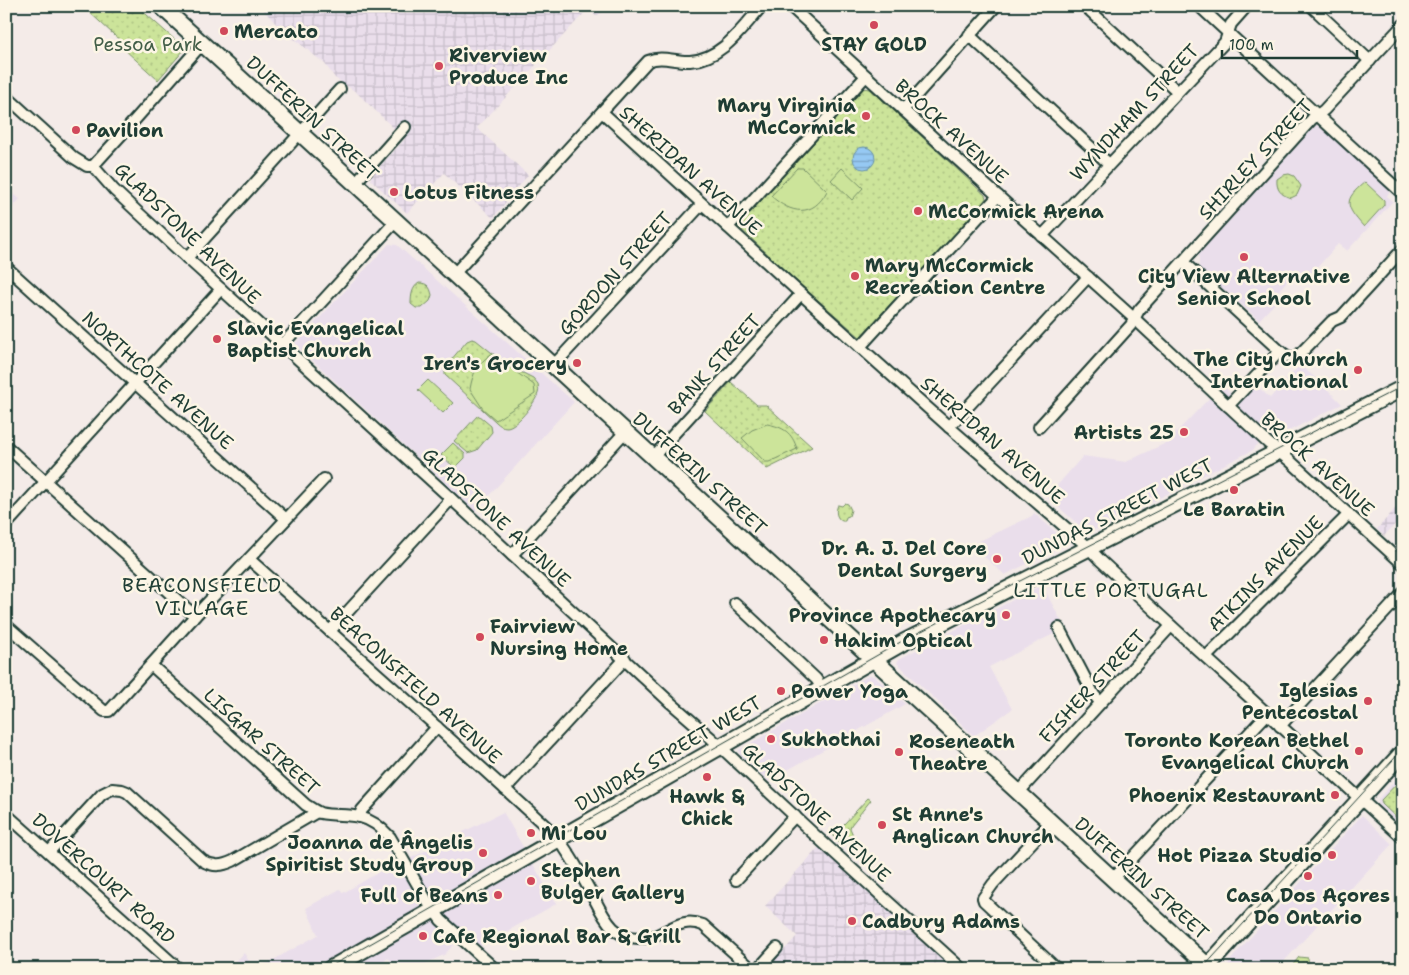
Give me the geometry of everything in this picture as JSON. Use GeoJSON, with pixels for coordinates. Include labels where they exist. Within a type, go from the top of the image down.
{"type":"FeatureCollection","features":[{"type":"Feature","properties":{"kind":"main road","name":"DUFFERIN STREET"},"geometry":{"type":"LineString","coordinates":[[161,6],[874,658],[1208,968]]}},
{"type":"Feature","properties":{"kind":"main road","name":"DUNDAS STREET WEST"},"geometry":{"type":"LineString","coordinates":[[339,966],[433,910],[874,658],[1403,388]]}},
{"type":"Feature","properties":{"kind":"main road"},"geometry":{"type":"LineString","coordinates":[[1208,968],[1403,752]]}},
{"type":"Feature","properties":{"kind":"street"},"geometry":{"type":"LineString","coordinates":[[454,274],[648,62],[660,58],[690,61],[715,53],[732,39],[762,6]]}},
{"type":"Feature","properties":{"kind":"street","name":"BROCK AVENUE"},"geometry":{"type":"LineString","coordinates":[[790,6],[1403,564]]}},
{"type":"Feature","properties":{"kind":"street"},"geometry":{"type":"LineString","coordinates":[[903,110],[996,6]]}},
{"type":"Feature","properties":{"kind":"street"},"geometry":{"type":"LineString","coordinates":[[1084,6],[1178,92]]}},
{"type":"Feature","properties":{"kind":"street"},"geometry":{"type":"LineString","coordinates":[[1199,6],[1403,194]]}},
{"type":"Feature","properties":{"kind":"street","name":"WYNDHAM STREET"},"geometry":{"type":"LineString","coordinates":[[1042,236],[1225,42],[1231,24],[1247,6]]}},
{"type":"Feature","properties":{"kind":"street"},"geometry":{"type":"LineString","coordinates":[[1311,6],[1370,60]]}},
{"type":"Feature","properties":{"kind":"street","name":"SHIRLEY STREET"},"geometry":{"type":"LineString","coordinates":[[1039,427],[1131,325],[1139,310],[1312,119],[1319,115],[1403,24]]}},
{"type":"Feature","properties":{"kind":"street"},"geometry":{"type":"LineString","coordinates":[[969,35],[1109,164]]}},
{"type":"Feature","properties":{"kind":"street"},"geometry":{"type":"LineString","coordinates":[[92,166],[134,122],[202,44]]}},
{"type":"Feature","properties":{"kind":"street"},"geometry":{"type":"LineString","coordinates":[[728,227],[866,76]]}},
{"type":"Feature","properties":{"kind":"street"},"geometry":{"type":"LineString","coordinates":[[187,258],[340,89]]}},
{"type":"Feature","properties":{"kind":"street","name":"GLADSTONE AVENUE"},"geometry":{"type":"LineString","coordinates":[[6,96],[74,158],[87,166],[92,166],[114,190],[187,258],[512,554],[671,703],[962,969]]}},
{"type":"Feature","properties":{"kind":"street","name":"SHERIDAN AVENUE"},"geometry":{"type":"LineString","coordinates":[[602,112],[949,427],[1089,548],[1107,567],[1403,838]]}},
{"type":"Feature","properties":{"kind":"street"},"geometry":{"type":"LineString","coordinates":[[355,183],[405,127]]}},
{"type":"Feature","properties":{"kind":"street"},"geometry":{"type":"LineString","coordinates":[[860,347],[998,196]]}},
{"type":"Feature","properties":{"kind":"street","name":"GORDON STREET"},"geometry":{"type":"LineString","coordinates":[[554,365],[702,204]]}},
{"type":"Feature","properties":{"kind":"street"},"geometry":{"type":"LineString","coordinates":[[282,345],[396,221]]}},
{"type":"Feature","properties":{"kind":"street"},"geometry":{"type":"LineString","coordinates":[[1183,262],[1280,351],[1290,358],[1294,358],[1332,321],[1341,317],[1403,249]]}},
{"type":"Feature","properties":{"kind":"street","name":"NORTHCOTE AVENUE"},"geometry":{"type":"LineString","coordinates":[[6,267],[286,519]]}},
{"type":"Feature","properties":{"kind":"street"},"geometry":{"type":"LineString","coordinates":[[949,427],[1088,277]]}},
{"type":"Feature","properties":{"kind":"street"},"geometry":{"type":"LineString","coordinates":[[6,525],[221,289]]}},
{"type":"Feature","properties":{"kind":"street","name":"BANK STREET"},"geometry":{"type":"LineString","coordinates":[[653,457],[801,294]]}},
{"type":"Feature","properties":{"kind":"street"},"geometry":{"type":"LineString","coordinates":[[1228,406],[1280,351]]}},
{"type":"Feature","properties":{"kind":"street"},"geometry":{"type":"LineString","coordinates":[[512,554],[625,432]]}},
{"type":"Feature","properties":{"kind":"street"},"geometry":{"type":"LineString","coordinates":[[6,446],[195,616]]}},
{"type":"Feature","properties":{"kind":"street"},"geometry":{"type":"LineString","coordinates":[[6,625],[104,711],[109,711],[324,479]]}},
{"type":"Feature","properties":{"kind":"street"},"geometry":{"type":"LineString","coordinates":[[330,631],[451,499]]}},
{"type":"Feature","properties":{"kind":"street","name":"ATKINS AVENUE"},"geometry":{"type":"LineString","coordinates":[[1206,658],[1349,514]]}},
{"type":"Feature","properties":{"kind":"street","name":"BEACONSFIELD AVENUE"},"geometry":{"type":"LineString","coordinates":[[249,559],[437,727],[558,839],[606,918],[616,930],[628,936],[644,938],[657,935],[683,923],[696,922],[703,925],[752,969]]}},
{"type":"Feature","properties":{"kind":"street"},"geometry":{"type":"LineString","coordinates":[[1280,726],[1403,593]]}},
{"type":"Feature","properties":{"kind":"street"},"geometry":{"type":"LineString","coordinates":[[734,603],[816,678],[822,688]]}},
{"type":"Feature","properties":{"kind":"street","name":"FISHER STREET"},"geometry":{"type":"LineString","coordinates":[[1018,792],[1171,626]]}},
{"type":"Feature","properties":{"kind":"street"},"geometry":{"type":"LineString","coordinates":[[1059,628],[1094,695],[1100,702]]}},
{"type":"Feature","properties":{"kind":"street"},"geometry":{"type":"LineString","coordinates":[[505,789],[625,659]]}},
{"type":"Feature","properties":{"kind":"street","name":"LISGAR STREET"},"geometry":{"type":"LineString","coordinates":[[151,665],[306,806],[317,812],[359,817],[374,823],[384,830],[433,910],[461,940],[494,969]]}},
{"type":"Feature","properties":{"kind":"street"},"geometry":{"type":"LineString","coordinates":[[1113,879],[1267,714]]}},
{"type":"Feature","properties":{"kind":"street"},"geometry":{"type":"LineString","coordinates":[[359,817],[362,810],[437,727]]}},
{"type":"Feature","properties":{"kind":"street"},"geometry":{"type":"LineString","coordinates":[[49,852],[94,801],[106,791],[112,789],[127,792],[203,861],[215,866],[232,861],[317,812]]}},
{"type":"Feature","properties":{"kind":"street","name":"DOVERCOURT ROAD"},"geometry":{"type":"LineString","coordinates":[[6,814],[178,969]]}},
{"type":"Feature","properties":{"kind":"street"},"geometry":{"type":"LineString","coordinates":[[736,880],[795,816]]}},
{"type":"Feature","properties":{"kind":"street"},"geometry":{"type":"LineString","coordinates":[[1051,822],[992,884],[984,901],[1057,969]]}},
{"type":"Feature","properties":{"kind":"street"},"geometry":{"type":"LineString","coordinates":[[758,969],[777,948]]}},
{"type":"Feature","properties":{"kind":"shaded area"},"geometry":{"type":"Polygon","coordinates":[[[260,6],[605,6],[601,13],[596,16],[588,9],[477,128],[528,175],[493,218],[444,173],[407,213],[371,180],[371,176],[405,139],[356,92],[335,78],[325,64],[278,26],[260,6]]]}},
{"type":"Feature","properties":{"kind":"shaded area"},"geometry":{"type":"Polygon","coordinates":[[[1316,125],[1320,126],[1390,190],[1387,196],[1393,201],[1347,251],[1338,244],[1307,279],[1297,270],[1271,299],[1276,302],[1259,320],[1199,268],[1199,254],[1316,125]]]}},
{"type":"Feature","properties":{"kind":"shaded area"},"geometry":{"type":"Polygon","coordinates":[[[6,188],[20,199],[6,215],[6,188]]]}},
{"type":"Feature","properties":{"kind":"shaded area"},"geometry":{"type":"Polygon","coordinates":[[[389,244],[397,245],[574,402],[475,511],[295,344],[389,244]]]}},
{"type":"Feature","properties":{"kind":"shaded area"},"geometry":{"type":"Polygon","coordinates":[[[1300,365],[1342,404],[1281,435],[1276,435],[1255,446],[1253,450],[1088,533],[1047,497],[1083,456],[1126,462],[1166,443],[1222,385],[1231,394],[1247,377],[1270,398],[1300,365]]]}},
{"type":"Feature","properties":{"kind":"shaded area"},"geometry":{"type":"Polygon","coordinates":[[[1403,500],[1403,516],[1384,536],[1377,529],[1403,500]]]}},
{"type":"Feature","properties":{"kind":"shaded area"},"geometry":{"type":"Polygon","coordinates":[[[1034,513],[1068,543],[1005,575],[971,545],[1032,516],[1034,513]]]}},
{"type":"Feature","properties":{"kind":"shaded area"},"geometry":{"type":"Polygon","coordinates":[[[1042,585],[1065,628],[989,667],[1012,709],[974,736],[897,663],[899,659],[1042,585]]]}},
{"type":"Feature","properties":{"kind":"shaded area"},"geometry":{"type":"Polygon","coordinates":[[[870,675],[874,676],[905,704],[768,781],[740,755],[739,750],[870,675]]]}},
{"type":"Feature","properties":{"kind":"shaded area"},"geometry":{"type":"Polygon","coordinates":[[[1403,772],[1403,827],[1378,805],[1378,799],[1403,772]]]}},
{"type":"Feature","properties":{"kind":"shaded area"},"geometry":{"type":"Polygon","coordinates":[[[503,812],[556,904],[477,948],[463,935],[444,955],[413,969],[400,969],[388,958],[374,969],[257,969],[318,935],[306,908],[340,889],[343,893],[395,863],[397,865],[503,812]]]}},
{"type":"Feature","properties":{"kind":"shaded area"},"geometry":{"type":"Polygon","coordinates":[[[1362,815],[1392,844],[1277,969],[1228,969],[1229,962],[1240,949],[1362,815]]]}},
{"type":"Feature","properties":{"kind":"shaded area","name":"Cadbury Adams"},"geometry":{"type":"Polygon","coordinates":[[[819,847],[952,969],[767,969],[797,936],[765,906],[819,847]]]}},
{"type":"Feature","properties":{"kind":"shaded area"},"geometry":{"type":"Polygon","coordinates":[[[244,953],[254,969],[229,969],[244,953]]]}},
{"type":"Feature","properties":{"kind":"green space","name":"Pessoa Park"},"geometry":{"type":"Polygon","coordinates":[[[85,6],[137,6],[184,50],[158,80],[125,50],[127,47],[85,6]]]}},
{"type":"Feature","properties":{"kind":"green space"},"geometry":{"type":"Polygon","coordinates":[[[864,88],[870,89],[985,195],[986,198],[980,207],[860,337],[738,226],[864,88]]]}},
{"type":"Feature","properties":{"kind":"green space"},"geometry":{"type":"Polygon","coordinates":[[[797,168],[803,168],[827,191],[815,206],[808,209],[801,210],[786,207],[771,196],[797,168]]]}},
{"type":"Feature","properties":{"kind":"green space"},"geometry":{"type":"Polygon","coordinates":[[[842,168],[863,188],[852,200],[831,180],[842,168]]]}},
{"type":"Feature","properties":{"kind":"green space"},"geometry":{"type":"Polygon","coordinates":[[[1289,174],[1294,176],[1301,186],[1297,195],[1291,198],[1280,192],[1277,186],[1277,179],[1289,174]]]}},
{"type":"Feature","properties":{"kind":"green space"},"geometry":{"type":"Polygon","coordinates":[[[1365,182],[1384,200],[1384,205],[1364,227],[1353,214],[1349,203],[1353,194],[1365,182]]]}},
{"type":"Feature","properties":{"kind":"green space"},"geometry":{"type":"Polygon","coordinates":[[[419,283],[428,286],[432,295],[430,301],[422,308],[416,308],[411,304],[412,295],[413,289],[419,283]]]}},
{"type":"Feature","properties":{"kind":"green space"},"geometry":{"type":"Polygon","coordinates":[[[476,340],[507,365],[533,378],[538,384],[539,389],[535,400],[520,419],[511,426],[505,427],[498,424],[445,375],[445,367],[467,341],[476,340]]]}},
{"type":"Feature","properties":{"kind":"green space"},"geometry":{"type":"Polygon","coordinates":[[[491,354],[534,385],[535,394],[496,420],[483,409],[470,389],[476,369],[491,354]]]}},
{"type":"Feature","properties":{"kind":"green space"},"geometry":{"type":"Polygon","coordinates":[[[428,380],[453,403],[443,413],[418,390],[428,380]]]}},
{"type":"Feature","properties":{"kind":"green space"},"geometry":{"type":"Polygon","coordinates":[[[731,382],[757,405],[766,405],[812,447],[767,469],[705,411],[731,382]]]}},
{"type":"Feature","properties":{"kind":"green space"},"geometry":{"type":"Polygon","coordinates":[[[478,415],[491,426],[492,432],[477,450],[468,453],[454,441],[478,415]]]}},
{"type":"Feature","properties":{"kind":"green space"},"geometry":{"type":"Polygon","coordinates":[[[767,424],[778,427],[790,434],[797,449],[769,462],[765,462],[742,438],[752,430],[767,424]]]}},
{"type":"Feature","properties":{"kind":"green space"},"geometry":{"type":"Polygon","coordinates":[[[453,443],[465,454],[465,458],[455,468],[441,455],[453,443]]]}},
{"type":"Feature","properties":{"kind":"green space"},"geometry":{"type":"Polygon","coordinates":[[[845,503],[848,504],[851,510],[845,521],[842,521],[837,516],[837,510],[838,505],[842,506],[845,503]]]}},
{"type":"Feature","properties":{"kind":"green space"},"geometry":{"type":"Polygon","coordinates":[[[1403,777],[1403,824],[1382,804],[1381,800],[1403,777]]]}},
{"type":"Feature","properties":{"kind":"green space"},"geometry":{"type":"Polygon","coordinates":[[[868,798],[871,800],[851,825],[850,828],[853,835],[842,846],[833,836],[868,798]]]}},
{"type":"Feature","properties":{"kind":"green space"},"geometry":{"type":"Polygon","coordinates":[[[1299,957],[1308,958],[1309,966],[1306,969],[1293,969],[1291,967],[1299,957]]]}},
{"type":"Feature","properties":{"kind":"water"},"geometry":{"type":"Polygon","coordinates":[[[864,147],[872,150],[875,158],[872,166],[864,169],[856,166],[853,158],[856,150],[864,147]]]}},
{"type":"Feature","properties":{"kind":"tram line"},"geometry":{"type":"LineString","coordinates":[[326,969],[904,640],[1403,386]]}},
{"type":"Feature","properties":{"kind":"tram line"},"geometry":{"type":"LineString","coordinates":[[1202,969],[1403,749]]}},
{"type":"Feature","properties":{"kind":"place","name":"STAY GOLD"},"geometry":{"type":"Point","coordinates":[874,25]}},
{"type":"Feature","properties":{"kind":"place","name":"Mercato"},"geometry":{"type":"Point","coordinates":[224,31]}},
{"type":"Feature","properties":{"kind":"place","name":"Riverview Produce Inc"},"geometry":{"type":"Point","coordinates":[439,66]}},
{"type":"Feature","properties":{"kind":"place","name":"Mary Virginia McCormick"},"geometry":{"type":"Point","coordinates":[866,116]}},
{"type":"Feature","properties":{"kind":"place","name":"Pavilion"},"geometry":{"type":"Point","coordinates":[76,130]}},
{"type":"Feature","properties":{"kind":"place","name":"Lotus Fitness"},"geometry":{"type":"Point","coordinates":[394,192]}},
{"type":"Feature","properties":{"kind":"place","name":"McCormick Arena"},"geometry":{"type":"Point","coordinates":[918,211]}},
{"type":"Feature","properties":{"kind":"place","name":"City View Alternative Senior School"},"geometry":{"type":"Point","coordinates":[1244,257]}},
{"type":"Feature","properties":{"kind":"place","name":"Mary McCormick Recreation Centre"},"geometry":{"type":"Point","coordinates":[855,276]}},
{"type":"Feature","properties":{"kind":"place","name":"Slavic Evangelical Baptist Church"},"geometry":{"type":"Point","coordinates":[217,339]}},
{"type":"Feature","properties":{"kind":"place","name":"Iren's Grocery"},"geometry":{"type":"Point","coordinates":[577,363]}},
{"type":"Feature","properties":{"kind":"place","name":"The City Church International"},"geometry":{"type":"Point","coordinates":[1358,370]}},
{"type":"Feature","properties":{"kind":"place","name":"Artists 25"},"geometry":{"type":"Point","coordinates":[1184,432]}},
{"type":"Feature","properties":{"kind":"place","name":"Le Baratin"},"geometry":{"type":"Point","coordinates":[1234,490]}},
{"type":"Feature","properties":{"kind":"place","name":"Dr. A. J. Del Core Dental Surgery"},"geometry":{"type":"Point","coordinates":[997,559]}},
{"type":"Feature","properties":{"kind":"place","name":"Province Apothecary"},"geometry":{"type":"Point","coordinates":[1006,615]}},
{"type":"Feature","properties":{"kind":"place","name":"Fairview Nursing Home"},"geometry":{"type":"Point","coordinates":[480,637]}},
{"type":"Feature","properties":{"kind":"place","name":"Hakim Optical"},"geometry":{"type":"Point","coordinates":[824,640]}},
{"type":"Feature","properties":{"kind":"place","name":"Power Yoga"},"geometry":{"type":"Point","coordinates":[781,691]}},
{"type":"Feature","properties":{"kind":"place","name":"Iglesias Pentecostal"},"geometry":{"type":"Point","coordinates":[1368,701]}},
{"type":"Feature","properties":{"kind":"place","name":"Sukhothai"},"geometry":{"type":"Point","coordinates":[771,739]}},
{"type":"Feature","properties":{"kind":"place","name":"Toronto Korean Bethel Evangelical Church"},"geometry":{"type":"Point","coordinates":[1359,751]}},
{"type":"Feature","properties":{"kind":"place","name":"Roseneath Theatre"},"geometry":{"type":"Point","coordinates":[899,752]}},
{"type":"Feature","properties":{"kind":"place","name":"Hawk & Chick"},"geometry":{"type":"Point","coordinates":[707,777]}},
{"type":"Feature","properties":{"kind":"place","name":"Phoenix Restaurant"},"geometry":{"type":"Point","coordinates":[1335,795]}},
{"type":"Feature","properties":{"kind":"place","name":"St Anne's Anglican Church"},"geometry":{"type":"Point","coordinates":[882,825]}},
{"type":"Feature","properties":{"kind":"place","name":"Mi Lou"},"geometry":{"type":"Point","coordinates":[531,833]}},
{"type":"Feature","properties":{"kind":"place","name":"Joanna de Ângelis Spiritist Study Group"},"geometry":{"type":"Point","coordinates":[483,853]}},
{"type":"Feature","properties":{"kind":"place","name":"Hot Pizza Studio"},"geometry":{"type":"Point","coordinates":[1332,855]}},
{"type":"Feature","properties":{"kind":"place","name":"Casa Dos Açores Do Ontario"},"geometry":{"type":"Point","coordinates":[1308,876]}},
{"type":"Feature","properties":{"kind":"place","name":"Stephen Bulger Gallery"},"geometry":{"type":"Point","coordinates":[531,881]}},
{"type":"Feature","properties":{"kind":"place","name":"Full of Beans"},"geometry":{"type":"Point","coordinates":[498,895]}},
{"type":"Feature","properties":{"kind":"place","name":"Cadbury Adams"},"geometry":{"type":"Point","coordinates":[852,921]}},
{"type":"Feature","properties":{"kind":"place","name":"Cafe Regional Bar & Grill"},"geometry":{"type":"Point","coordinates":[423,936]}},
{"type":"Feature","properties":{"kind":"district","name":"LITTLE PORTUGAL"},"geometry":{"type":"Point","coordinates":[1111,590]}},
{"type":"Feature","properties":{"kind":"district","name":"BEACONSFIELD VILLAGE"},"geometry":{"type":"Point","coordinates":[202,596]}}]}
